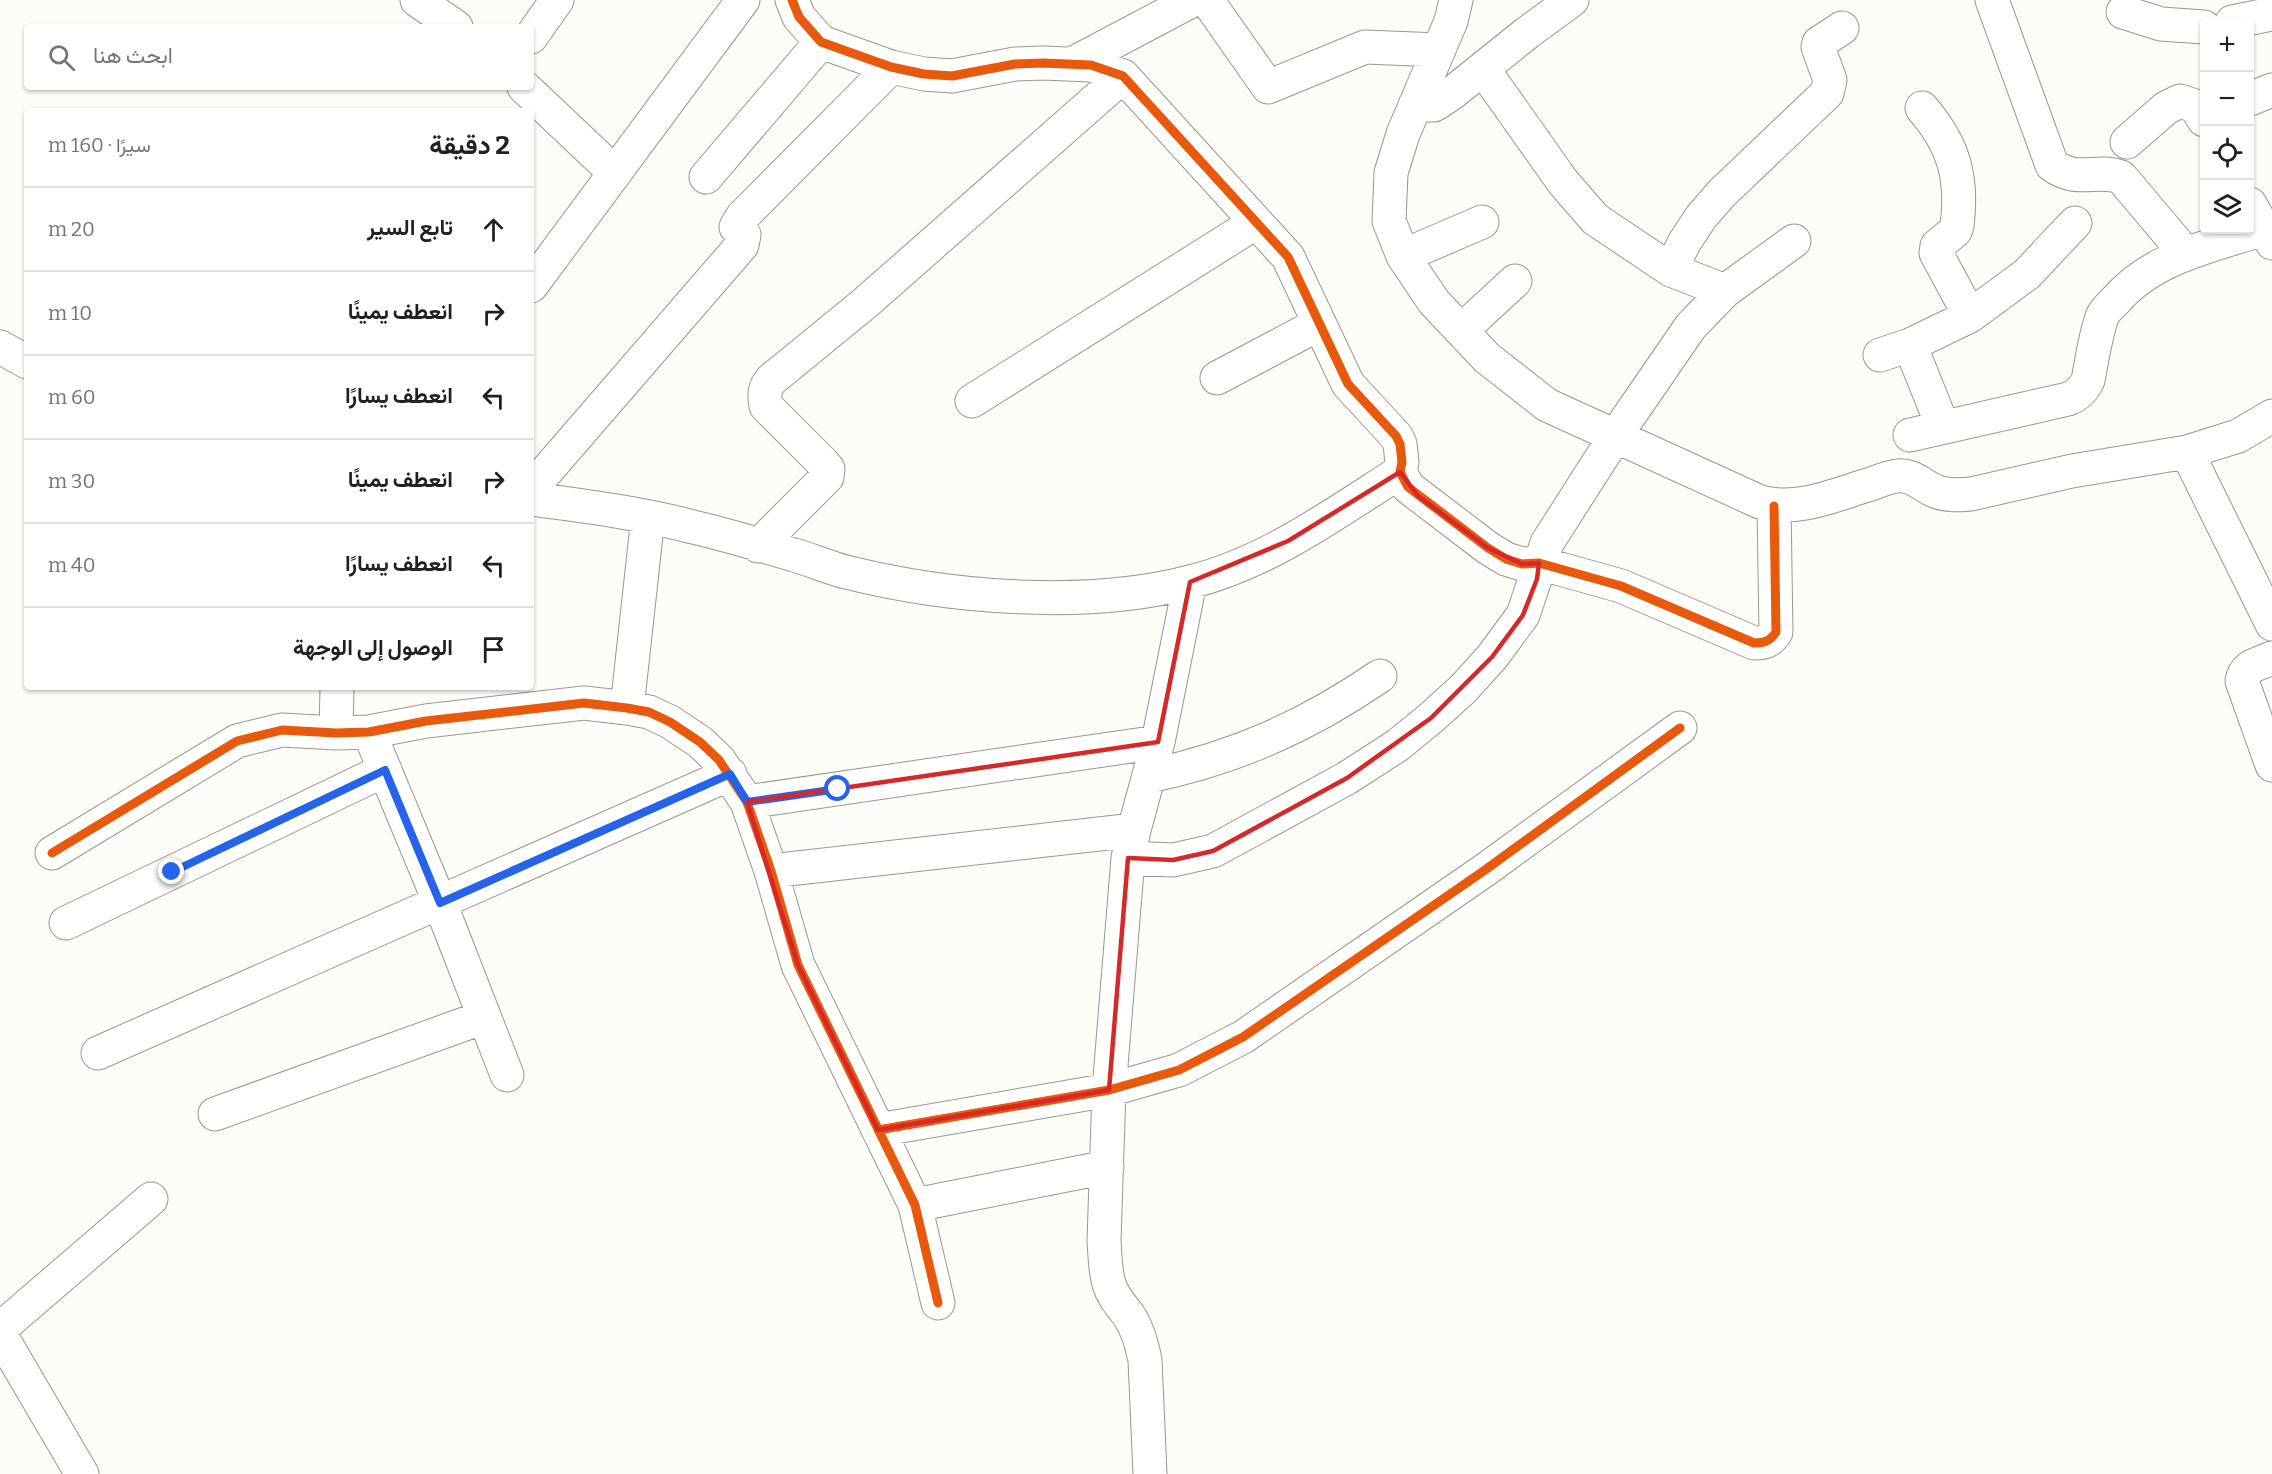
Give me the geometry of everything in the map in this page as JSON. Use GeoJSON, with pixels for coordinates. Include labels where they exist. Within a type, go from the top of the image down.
{"type":"FeatureCollection","features":[{"type":"Feature","properties":{"kind":"street"},"geometry":{"type":"LineString","coordinates":[[417,0],[454,15]]}},
{"type":"Feature","properties":{"kind":"street"},"geometry":{"type":"LineString","coordinates":[[534,33],[557,0]]}},
{"type":"Feature","properties":{"kind":"street"},"geometry":{"type":"LineString","coordinates":[[534,282],[743,0]]}},
{"type":"Feature","properties":{"kind":"street"},"geometry":{"type":"LineString","coordinates":[[792,0],[799,17],[821,42],[891,68],[952,76],[1015,64],[1043,63],[1090,65],[1123,76],[1288,257],[1348,384],[1396,436],[1400,444],[1402,462],[1400,472],[1408,487],[1506,559],[1522,564],[1539,563],[1621,586],[1754,643],[1763,643],[1771,639],[1776,632],[1774,506]]}},
{"type":"Feature","properties":{"kind":"street"},"geometry":{"type":"LineString","coordinates":[[1072,64],[1192,0]]}},
{"type":"Feature","properties":{"kind":"street"},"geometry":{"type":"LineString","coordinates":[[1207,0],[1268,87],[1365,47],[1438,50]]}},
{"type":"Feature","properties":{"kind":"street"},"geometry":{"type":"LineString","coordinates":[[1456,0],[1450,21],[1403,134],[1391,173],[1389,220],[1402,256],[1434,302],[1487,358],[1547,405],[1760,502],[1774,506],[1798,506],[1897,476],[1919,481],[1938,493],[1971,494],[2072,471],[2187,452],[2238,436],[2272,416]]}},
{"type":"Feature","properties":{"kind":"street"},"geometry":{"type":"LineString","coordinates":[[1415,105],[1434,105],[1572,0]]}},
{"type":"Feature","properties":{"kind":"street"},"geometry":{"type":"LineString","coordinates":[[1992,0],[2052,165],[2072,176],[2121,177],[2186,254]]}},
{"type":"Feature","properties":{"kind":"street"},"geometry":{"type":"LineString","coordinates":[[2122,12],[2162,24],[2200,27]]}},
{"type":"Feature","properties":{"kind":"street"},"geometry":{"type":"LineString","coordinates":[[2252,18],[2272,14]]}},
{"type":"Feature","properties":{"kind":"street"},"geometry":{"type":"LineString","coordinates":[[1671,270],[1684,243],[1701,217],[1827,93],[1830,81],[1818,47],[1819,43],[1842,28]]}},
{"type":"Feature","properties":{"kind":"street"},"geometry":{"type":"LineString","coordinates":[[706,177],[821,42]]}},
{"type":"Feature","properties":{"kind":"street"},"geometry":{"type":"LineString","coordinates":[[534,486],[742,244],[744,235],[736,227],[742,217],[891,68]]}},
{"type":"Feature","properties":{"kind":"street"},"geometry":{"type":"LineString","coordinates":[[1483,69],[1563,182],[1595,219],[1671,270],[1725,291]]}},
{"type":"Feature","properties":{"kind":"street"},"geometry":{"type":"LineString","coordinates":[[758,546],[827,477],[828,469],[766,406],[765,388],[771,380],[864,304],[1123,76]]}},
{"type":"Feature","properties":{"kind":"street"},"geometry":{"type":"LineString","coordinates":[[527,90],[615,173]]}},
{"type":"Feature","properties":{"kind":"street"},"geometry":{"type":"LineString","coordinates":[[2254,97],[2272,90]]}},
{"type":"Feature","properties":{"kind":"street"},"geometry":{"type":"LineString","coordinates":[[2127,142],[2166,108],[2180,101],[2195,106],[2200,113]]}},
{"type":"Feature","properties":{"kind":"street"},"geometry":{"type":"LineString","coordinates":[[1922,108],[1940,129],[1951,153],[1957,179],[1957,226],[1955,231],[1937,246],[1936,253],[1970,316]]}},
{"type":"Feature","properties":{"kind":"street"},"geometry":{"type":"LineString","coordinates":[[1402,256],[1482,222]]}},
{"type":"Feature","properties":{"kind":"street"},"geometry":{"type":"LineString","coordinates":[[972,401],[1255,223]]}},
{"type":"Feature","properties":{"kind":"street"},"geometry":{"type":"LineString","coordinates":[[1880,355],[1910,345],[1970,316],[2027,274],[2075,223]]}},
{"type":"Feature","properties":{"kind":"street"},"geometry":{"type":"LineString","coordinates":[[1910,435],[2068,399],[2076,395],[2084,389],[2088,380],[2102,316],[2120,296],[2140,278],[2162,264],[2262,225]]}},
{"type":"Feature","properties":{"kind":"street"},"geometry":{"type":"LineString","coordinates":[[771,871],[1131,844],[1173,860],[1214,851],[1347,778],[1398,745],[1431,718],[1463,689],[1491,657],[1523,615],[1537,579],[1539,563],[1547,543],[1616,435],[1691,326],[1725,291],[1794,241]]}},
{"type":"Feature","properties":{"kind":"street"},"geometry":{"type":"LineString","coordinates":[[1462,330],[1515,282]]}},
{"type":"Feature","properties":{"kind":"street"},"geometry":{"type":"LineString","coordinates":[[1217,378],[1319,324]]}},
{"type":"Feature","properties":{"kind":"street"},"geometry":{"type":"LineString","coordinates":[[1910,345],[1943,427]]}},
{"type":"Feature","properties":{"kind":"street"},"geometry":{"type":"LineString","coordinates":[[0,347],[24,360]]}},
{"type":"Feature","properties":{"kind":"street"},"geometry":{"type":"LineString","coordinates":[[2187,452],[2272,624]]}},
{"type":"Feature","properties":{"kind":"street"},"geometry":{"type":"LineString","coordinates":[[534,499],[693,526],[846,572],[912,585],[979,594],[1046,597],[1122,594],[1190,582],[1252,559],[1288,541],[1400,472]]}},
{"type":"Feature","properties":{"kind":"street"},"geometry":{"type":"LineString","coordinates":[[627,708],[648,517]]}},
{"type":"Feature","properties":{"kind":"street"},"geometry":{"type":"LineString","coordinates":[[1150,1474],[1145,1360],[1142,1345],[1137,1330],[1129,1316],[1118,1304],[1109,1285],[1106,1265],[1104,1241],[1109,1090],[1131,844],[1158,742],[1190,582]]}},
{"type":"Feature","properties":{"kind":"street"},"geometry":{"type":"LineString","coordinates":[[2272,658],[2249,667],[2243,674],[2242,681],[2272,765]]}},
{"type":"Feature","properties":{"kind":"street"},"geometry":{"type":"LineString","coordinates":[[1149,776],[1231,755],[1271,739],[1337,705],[1380,676]]}},
{"type":"Feature","properties":{"kind":"street"},"geometry":{"type":"LineString","coordinates":[[336,733],[337,690]]}},
{"type":"Feature","properties":{"kind":"street"},"geometry":{"type":"LineString","coordinates":[[52,853],[237,741],[282,730],[369,732],[426,721],[584,703],[649,712],[670,722],[700,742],[730,774],[747,802],[771,871],[798,965],[915,1205],[938,1303]]}},
{"type":"Feature","properties":{"kind":"street"},"geometry":{"type":"LineString","coordinates":[[878,1130],[1109,1090],[1179,1070],[1243,1037],[1485,870],[1680,728]]}},
{"type":"Feature","properties":{"kind":"street"},"geometry":{"type":"LineString","coordinates":[[369,732],[440,903],[507,1075]]}},
{"type":"Feature","properties":{"kind":"street"},"geometry":{"type":"LineString","coordinates":[[747,802],[1158,742]]}},
{"type":"Feature","properties":{"kind":"street"},"geometry":{"type":"LineString","coordinates":[[66,923],[385,770]]}},
{"type":"Feature","properties":{"kind":"street"},"geometry":{"type":"LineString","coordinates":[[98,1053],[730,774]]}},
{"type":"Feature","properties":{"kind":"street"},"geometry":{"type":"LineString","coordinates":[[215,1114],[484,1017]]}},
{"type":"Feature","properties":{"kind":"street"},"geometry":{"type":"LineString","coordinates":[[915,1205],[1107,1167]]}},
{"type":"Feature","properties":{"kind":"street"},"geometry":{"type":"LineString","coordinates":[[0,1329],[152,1199]]}},
{"type":"Feature","properties":{"kind":"street"},"geometry":{"type":"LineString","coordinates":[[0,1334],[82,1474]]}},
{"type":"Feature","properties":{"kind":"highlighted area"},"geometry":{"type":"Polygon","coordinates":[[[1400,472],[1418,496],[1488,548],[1522,564],[1539,563],[1537,579],[1523,615],[1492,657],[1431,718],[1347,778],[1213,851],[1173,860],[1128,858],[1109,1090],[878,1130],[798,965],[747,802],[1158,742],[1190,582],[1288,541],[1400,472]]]}},
{"type":"Feature","properties":{"kind":"cycle path"},"geometry":{"type":"LineString","coordinates":[[792,0],[799,17],[821,42],[891,67],[924,74],[952,76],[1015,64],[1043,63],[1091,65],[1123,76],[1288,257],[1348,384],[1396,436],[1400,444],[1402,462],[1400,472],[1408,487],[1506,559],[1522,564],[1539,563],[1621,586],[1754,643],[1761,643],[1767,641],[1776,632],[1774,506]]}},
{"type":"Feature","properties":{"kind":"cycle path"},"geometry":{"type":"LineString","coordinates":[[52,853],[237,741],[282,730],[369,732],[426,721],[584,703],[649,712],[670,722],[700,742],[719,760],[747,802],[771,871],[798,965],[915,1205],[938,1303]]}},
{"type":"Feature","properties":{"kind":"cycle path"},"geometry":{"type":"LineString","coordinates":[[878,1130],[1109,1090],[1179,1070],[1243,1037],[1485,870],[1680,728]]}},
{"type":"Feature","properties":{"kind":"route"},"geometry":{"type":"LineString","coordinates":[[172,872],[385,770],[440,903],[730,774],[747,802],[838,789]]}}]}
